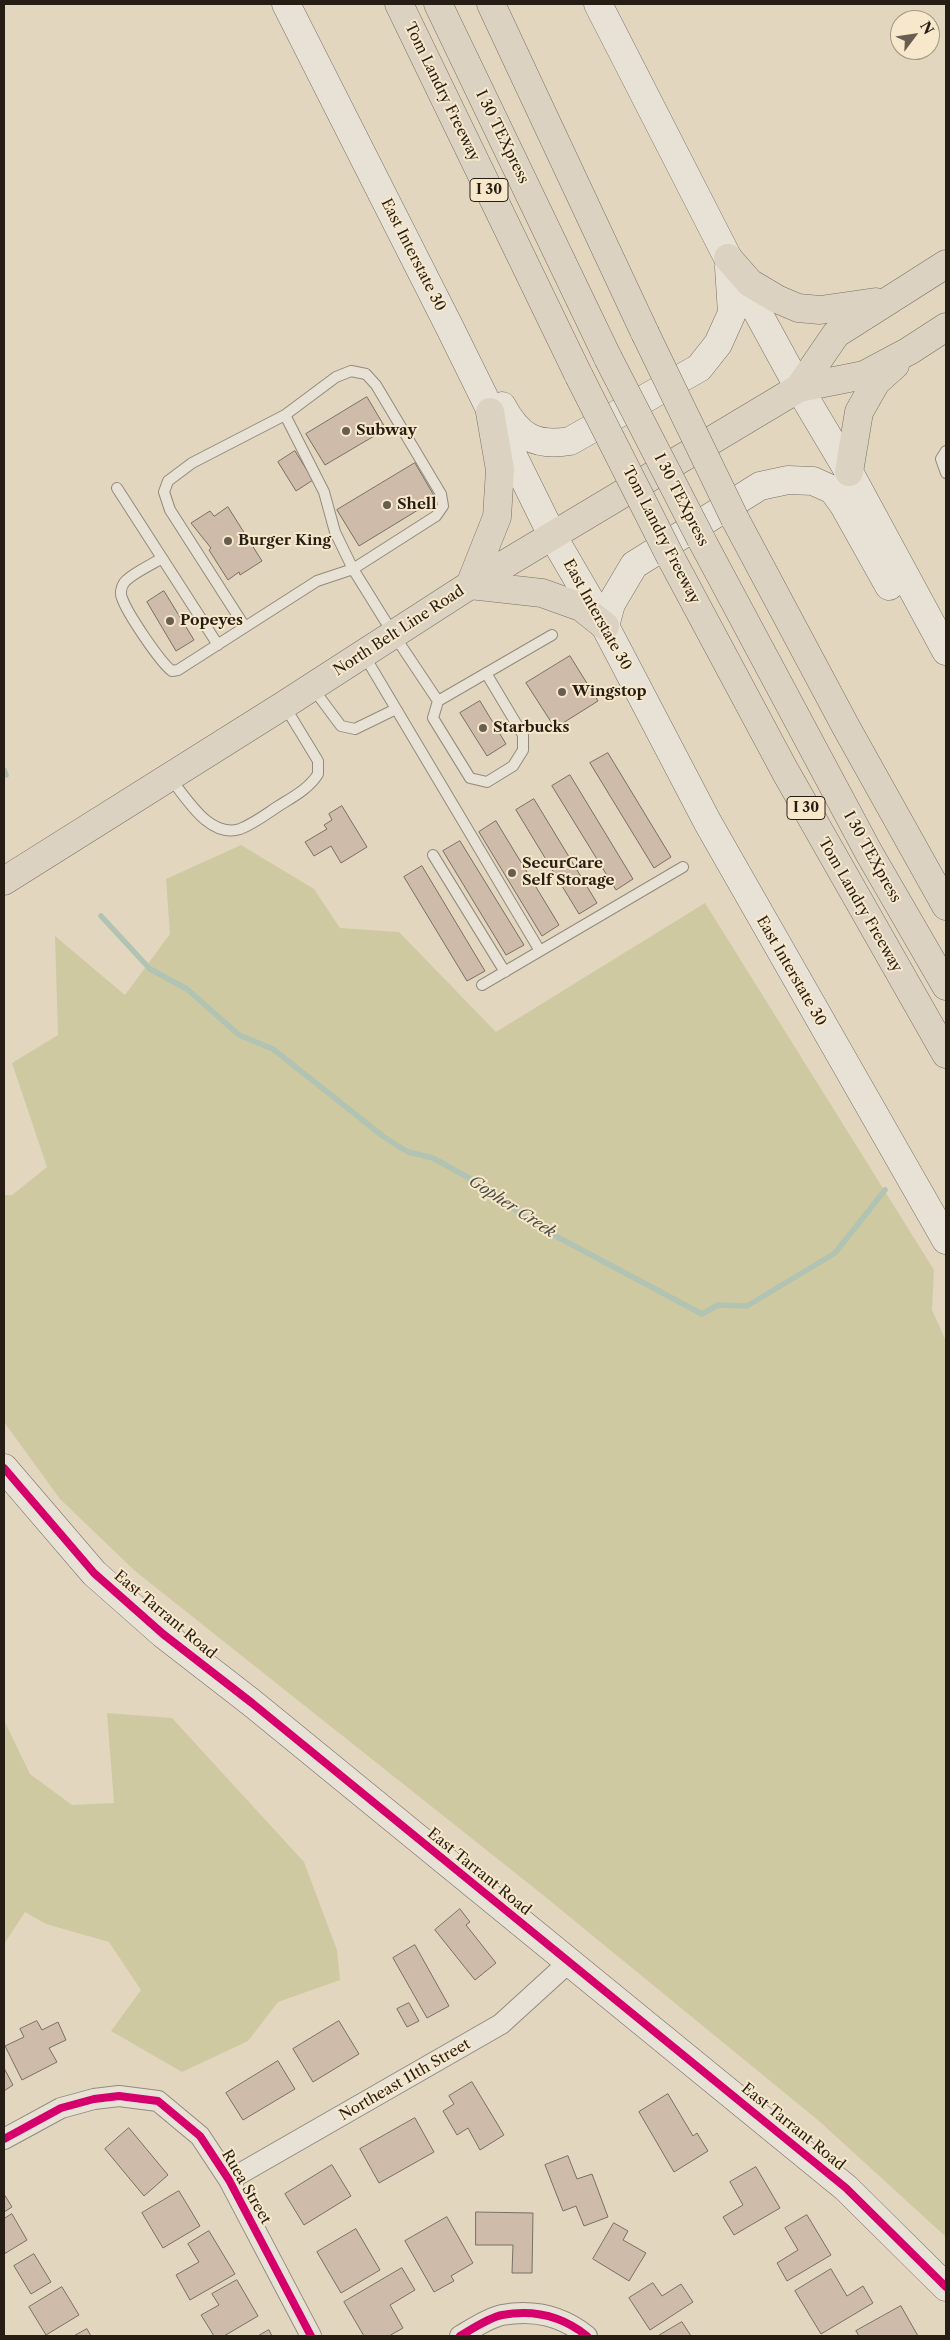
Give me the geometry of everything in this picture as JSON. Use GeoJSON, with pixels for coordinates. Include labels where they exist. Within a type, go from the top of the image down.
{"type":"FeatureCollection","features":[{"type":"Feature","properties":{"kind":"main road","name":"East Interstate 30"},"geometry":{"type":"LineString","coordinates":[[286,4],[449,326],[552,535],[605,626],[708,823],[946,1240]]}},
{"type":"Feature","properties":{"kind":"main road","name":"Tom Landry Freeway"},"geometry":{"type":"LineString","coordinates":[[399,4],[579,376],[671,558],[785,772],[946,1054]]}},
{"type":"Feature","properties":{"kind":"main road","name":"I 30 TEXpress"},"geometry":{"type":"LineString","coordinates":[[438,4],[608,358],[700,539],[850,818],[946,986]]}},
{"type":"Feature","properties":{"kind":"main road"},"geometry":{"type":"LineString","coordinates":[[491,4],[645,333],[735,519],[846,727],[946,906]]}},
{"type":"Feature","properties":{"kind":"main road"},"geometry":{"type":"LineString","coordinates":[[598,4],[728,258],[799,388],[849,472],[946,651]]}},
{"type":"Feature","properties":{"kind":"main road"},"geometry":{"type":"LineString","coordinates":[[449,326],[470,348],[511,423],[521,434],[536,441],[558,443],[570,441],[699,368],[718,344],[732,313],[728,258]]}},
{"type":"Feature","properties":{"kind":"main road"},"geometry":{"type":"LineString","coordinates":[[728,258],[750,283],[777,299],[798,308],[830,309],[892,298]]}},
{"type":"Feature","properties":{"kind":"main road","name":"North Belt Line Road"},"geometry":{"type":"LineString","coordinates":[[799,388],[836,334],[946,264]]}},
{"type":"Feature","properties":{"kind":"main road","name":"North Belt Line Road"},"geometry":{"type":"LineString","coordinates":[[4,880],[284,705],[470,585],[799,388],[864,375],[909,351],[946,327]]}},
{"type":"Feature","properties":{"kind":"main road"},"geometry":{"type":"LineString","coordinates":[[849,472],[859,412],[876,382],[909,351]]}},
{"type":"Feature","properties":{"kind":"main road"},"geometry":{"type":"LineString","coordinates":[[490,412],[500,470],[497,517],[470,585],[542,593],[581,607],[605,626],[611,604],[634,565],[760,486],[788,480],[813,481],[832,490],[843,504],[899,602],[924,613]]}},
{"type":"Feature","properties":{"kind":"main road","name":"East Tarrant Road"},"geometry":{"type":"LineString","coordinates":[[4,1468],[94,1573],[149,1622],[846,2188],[946,2287]]}},
{"type":"Feature","properties":{"kind":"street","name":"Northeast 11th Street"},"geometry":{"type":"LineString","coordinates":[[229,2180],[502,2024],[525,2005],[568,1963]]}},
{"type":"Feature","properties":{"kind":"street","name":"Ruea Street"},"geometry":{"type":"LineString","coordinates":[[4,2138],[61,2108],[94,2099],[119,2096],[158,2101],[200,2136],[229,2180],[311,2336]]}},
{"type":"Feature","properties":{"kind":"street"},"geometry":{"type":"LineString","coordinates":[[460,2336],[501,2315],[542,2313],[573,2325],[587,2336]]}},
{"type":"Feature","properties":{"kind":"lane"},"geometry":{"type":"LineString","coordinates":[[162,558],[124,582],[121,590],[122,598],[149,642],[163,664],[172,671],[178,670],[245,628],[317,581],[352,569],[436,516],[443,506],[441,494],[376,385],[366,374],[351,371],[336,377],[285,415],[192,463],[168,481],[164,492],[170,510],[245,628]]}},
{"type":"Feature","properties":{"kind":"lane"},"geometry":{"type":"LineString","coordinates":[[285,415],[324,492],[335,532],[352,569],[438,700]]}},
{"type":"Feature","properties":{"kind":"lane"},"geometry":{"type":"LineString","coordinates":[[946,451],[941,459],[946,472]]}},
{"type":"Feature","properties":{"kind":"lane"},"geometry":{"type":"LineString","coordinates":[[117,488],[218,645]]}},
{"type":"Feature","properties":{"kind":"lane"},"geometry":{"type":"LineString","coordinates":[[486,673],[523,735],[523,750],[513,766],[487,782],[470,778],[433,718],[438,700],[552,635]]}},
{"type":"Feature","properties":{"kind":"lane"},"geometry":{"type":"LineString","coordinates":[[364,654],[540,951]]}},
{"type":"Feature","properties":{"kind":"lane"},"geometry":{"type":"LineString","coordinates":[[311,687],[341,726],[354,730],[396,709]]}},
{"type":"Feature","properties":{"kind":"lane"},"geometry":{"type":"LineString","coordinates":[[169,777],[200,815],[217,828],[228,831],[238,830],[250,825],[307,787],[318,774],[318,761],[284,705]]}},
{"type":"Feature","properties":{"kind":"lane"},"geometry":{"type":"LineString","coordinates":[[433,855],[504,972]]}},
{"type":"Feature","properties":{"kind":"lane"},"geometry":{"type":"LineString","coordinates":[[482,986],[683,867]]}},
{"type":"Feature","properties":{"kind":"shaded area"},"geometry":{"type":"Polygon","coordinates":[[[241,845],[314,889],[340,928],[399,932],[496,1032],[705,903],[934,1270],[932,1310],[946,1341],[946,2237],[819,2121],[543,1895],[135,1571],[60,1499],[4,1422],[4,1195],[12,1195],[47,1167],[12,1063],[58,1035],[55,936],[125,995],[170,934],[166,879],[241,845]]]}},
{"type":"Feature","properties":{"kind":"shaded area"},"geometry":{"type":"Polygon","coordinates":[[[107,1713],[172,1718],[304,1862],[337,1950],[340,1980],[278,2002],[248,2041],[182,2072],[111,2031],[141,1990],[109,1942],[46,1924],[25,1912],[4,1944],[4,1720],[30,1774],[72,1805],[114,1803],[107,1713]]]}},
{"type":"Feature","properties":{"kind":"building","name":"Subway"},"geometry":{"type":"Polygon","coordinates":[[[367,397],[386,429],[325,465],[306,434],[367,397]]]}},
{"type":"Feature","properties":{"kind":"building"},"geometry":{"type":"Polygon","coordinates":[[[295,451],[313,480],[296,491],[278,462],[295,451]]]}},
{"type":"Feature","properties":{"kind":"building","name":"Shell"},"geometry":{"type":"Polygon","coordinates":[[[415,463],[436,499],[359,546],[337,510],[415,463]]]}},
{"type":"Feature","properties":{"kind":"building","name":"Burger King"},"geometry":{"type":"Polygon","coordinates":[[[228,507],[262,561],[240,575],[239,572],[228,580],[209,550],[211,548],[191,523],[210,511],[214,516],[228,507]]]}},
{"type":"Feature","properties":{"kind":"building","name":"Popeyes"},"geometry":{"type":"Polygon","coordinates":[[[164,591],[194,640],[176,651],[147,602],[164,591]]]}},
{"type":"Feature","properties":{"kind":"building","name":"Wingstop"},"geometry":{"type":"Polygon","coordinates":[[[570,656],[598,701],[555,728],[526,683],[570,656]]]}},
{"type":"Feature","properties":{"kind":"building","name":"Starbucks"},"geometry":{"type":"Polygon","coordinates":[[[480,701],[506,744],[487,756],[460,713],[480,701]]]}},
{"type":"Feature","properties":{"kind":"building"},"geometry":{"type":"Polygon","coordinates":[[[608,753],[671,857],[654,868],[590,763],[608,753]]]}},
{"type":"Feature","properties":{"kind":"building"},"geometry":{"type":"Polygon","coordinates":[[[570,775],[633,879],[616,890],[552,786],[570,775]]]}},
{"type":"Feature","properties":{"kind":"building"},"geometry":{"type":"Polygon","coordinates":[[[534,799],[597,903],[579,914],[516,810],[534,799]]]}},
{"type":"Feature","properties":{"kind":"building"},"geometry":{"type":"Polygon","coordinates":[[[342,806],[367,847],[341,863],[331,846],[314,856],[305,842],[327,829],[324,825],[332,820],[329,814],[342,806]]]}},
{"type":"Feature","properties":{"kind":"building"},"geometry":{"type":"Polygon","coordinates":[[[496,821],[559,925],[542,936],[479,832],[496,821]]]}},
{"type":"Feature","properties":{"kind":"building"},"geometry":{"type":"Polygon","coordinates":[[[460,841],[524,945],[506,955],[443,851],[460,841]]]}},
{"type":"Feature","properties":{"kind":"building"},"geometry":{"type":"Polygon","coordinates":[[[422,866],[485,971],[467,981],[404,877],[422,866]]]}},
{"type":"Feature","properties":{"kind":"building"},"geometry":{"type":"Polygon","coordinates":[[[460,1909],[470,1922],[466,1925],[496,1963],[475,1980],[435,1930],[460,1909]]]}},
{"type":"Feature","properties":{"kind":"building"},"geometry":{"type":"Polygon","coordinates":[[[415,1945],[449,2006],[427,2018],[393,1958],[415,1945]]]}},
{"type":"Feature","properties":{"kind":"building"},"geometry":{"type":"Polygon","coordinates":[[[409,2003],[419,2021],[407,2027],[397,2009],[409,2003]]]}},
{"type":"Feature","properties":{"kind":"building"},"geometry":{"type":"Polygon","coordinates":[[[37,2021],[42,2030],[58,2022],[66,2040],[49,2048],[57,2062],[22,2080],[5,2046],[24,2037],[20,2029],[37,2021]]]}},
{"type":"Feature","properties":{"kind":"building"},"geometry":{"type":"Polygon","coordinates":[[[339,2021],[359,2054],[313,2082],[293,2049],[339,2021]]]}},
{"type":"Feature","properties":{"kind":"building"},"geometry":{"type":"Polygon","coordinates":[[[278,2061],[295,2089],[243,2120],[226,2093],[278,2061]]]}},
{"type":"Feature","properties":{"kind":"building"},"geometry":{"type":"Polygon","coordinates":[[[4,2068],[13,2085],[4,2091],[4,2068]]]}},
{"type":"Feature","properties":{"kind":"building"},"geometry":{"type":"Polygon","coordinates":[[[472,2082],[504,2135],[480,2150],[468,2128],[457,2135],[443,2111],[454,2104],[449,2096],[472,2082]]]}},
{"type":"Feature","properties":{"kind":"building"},"geometry":{"type":"Polygon","coordinates":[[[668,2094],[693,2136],[697,2133],[708,2151],[674,2172],[639,2112],[668,2094]]]}},
{"type":"Feature","properties":{"kind":"building"},"geometry":{"type":"Polygon","coordinates":[[[415,2118],[434,2152],[379,2183],[360,2149],[415,2118]]]}},
{"type":"Feature","properties":{"kind":"building"},"geometry":{"type":"Polygon","coordinates":[[[129,2128],[168,2175],[144,2196],[105,2149],[129,2128]]]}},
{"type":"Feature","properties":{"kind":"building"},"geometry":{"type":"Polygon","coordinates":[[[568,2156],[577,2179],[592,2174],[608,2217],[584,2226],[576,2206],[563,2211],[545,2165],[568,2156]]]}},
{"type":"Feature","properties":{"kind":"building"},"geometry":{"type":"Polygon","coordinates":[[[332,2165],[351,2196],[304,2225],[285,2194],[332,2165]]]}},
{"type":"Feature","properties":{"kind":"building"},"geometry":{"type":"Polygon","coordinates":[[[756,2167],[780,2208],[734,2235],[723,2217],[743,2205],[730,2182],[756,2167]]]}},
{"type":"Feature","properties":{"kind":"building"},"geometry":{"type":"Polygon","coordinates":[[[179,2191],[200,2226],[163,2248],[142,2213],[179,2191]]]}},
{"type":"Feature","properties":{"kind":"building"},"geometry":{"type":"Polygon","coordinates":[[[4,2194],[12,2207],[4,2212],[4,2194]]]}},
{"type":"Feature","properties":{"kind":"building"},"geometry":{"type":"Polygon","coordinates":[[[476,2212],[533,2213],[532,2273],[512,2273],[513,2245],[476,2245],[476,2212]]]}},
{"type":"Feature","properties":{"kind":"building"},"geometry":{"type":"Polygon","coordinates":[[[12,2214],[27,2240],[4,2254],[4,2219],[12,2214]]]}},
{"type":"Feature","properties":{"kind":"building"},"geometry":{"type":"Polygon","coordinates":[[[807,2215],[831,2255],[787,2281],[777,2263],[798,2250],[785,2228],[807,2215]]]}},
{"type":"Feature","properties":{"kind":"building"},"geometry":{"type":"Polygon","coordinates":[[[447,2217],[473,2263],[451,2276],[454,2281],[434,2292],[405,2241],[447,2217]]]}},
{"type":"Feature","properties":{"kind":"building"},"geometry":{"type":"Polygon","coordinates":[[[614,2223],[628,2231],[623,2240],[646,2253],[629,2281],[593,2259],[614,2223]]]}},
{"type":"Feature","properties":{"kind":"building"},"geometry":{"type":"Polygon","coordinates":[[[356,2229],[380,2270],[341,2293],[317,2252],[356,2229]]]}},
{"type":"Feature","properties":{"kind":"building"},"geometry":{"type":"Polygon","coordinates":[[[209,2231],[235,2274],[190,2300],[176,2275],[199,2262],[188,2244],[209,2231]]]}},
{"type":"Feature","properties":{"kind":"building"},"geometry":{"type":"Polygon","coordinates":[[[34,2254],[51,2282],[31,2294],[14,2266],[34,2254]]]}},
{"type":"Feature","properties":{"kind":"building"},"geometry":{"type":"Polygon","coordinates":[[[402,2268],[415,2290],[390,2305],[403,2328],[389,2336],[364,2336],[344,2302],[402,2268]]]}},
{"type":"Feature","properties":{"kind":"building"},"geometry":{"type":"Polygon","coordinates":[[[831,2269],[847,2296],[863,2286],[873,2303],[821,2334],[795,2291],[831,2269]]]}},
{"type":"Feature","properties":{"kind":"building"},"geometry":{"type":"Polygon","coordinates":[[[237,2280],[258,2316],[224,2336],[214,2336],[201,2315],[219,2305],[212,2294],[237,2280]]]}},
{"type":"Feature","properties":{"kind":"building"},"geometry":{"type":"Polygon","coordinates":[[[653,2283],[662,2296],[681,2284],[693,2302],[650,2330],[629,2298],[653,2283]]]}},
{"type":"Feature","properties":{"kind":"building"},"geometry":{"type":"Polygon","coordinates":[[[62,2287],[79,2315],[46,2335],[29,2307],[62,2287]]]}},
{"type":"Feature","properties":{"kind":"building"},"geometry":{"type":"Polygon","coordinates":[[[901,2306],[918,2336],[859,2336],[856,2331],[901,2306]]]}},
{"type":"Feature","properties":{"kind":"building"},"geometry":{"type":"Polygon","coordinates":[[[682,2322],[691,2336],[658,2336],[682,2322]]]}},
{"type":"Feature","properties":{"kind":"building"},"geometry":{"type":"Polygon","coordinates":[[[87,2329],[91,2336],[74,2336],[87,2329]]]}},
{"type":"Feature","properties":{"kind":"building"},"geometry":{"type":"Polygon","coordinates":[[[269,2330],[272,2336],[258,2336],[269,2330]]]}},
{"type":"Feature","properties":{"kind":"waterway","name":"Gopher Creek"},"geometry":{"type":"LineString","coordinates":[[4,770],[6,775]]}},
{"type":"Feature","properties":{"kind":"waterway","name":"Gopher Creek"},"geometry":{"type":"LineString","coordinates":[[101,916],[150,969],[187,989],[239,1035],[273,1049],[384,1137],[408,1152],[433,1158],[489,1189],[535,1225],[702,1314],[718,1305],[747,1306],[835,1253],[885,1190]]}},
{"type":"Feature","properties":{"kind":"cycle path"},"geometry":{"type":"LineString","coordinates":[[4,1468],[94,1573],[163,1634],[252,1703],[846,2188],[946,2287]]}},
{"type":"Feature","properties":{"kind":"cycle path"},"geometry":{"type":"LineString","coordinates":[[4,2139],[61,2108],[94,2099],[119,2096],[158,2101],[200,2136],[229,2180],[311,2336]]}},
{"type":"Feature","properties":{"kind":"cycle path"},"geometry":{"type":"LineString","coordinates":[[460,2336],[497,2316],[514,2313],[537,2314],[558,2319],[568,2323],[587,2336]]}},
{"type":"Feature","properties":{"kind":"place","name":"Subway"},"geometry":{"type":"Point","coordinates":[346,431]}},
{"type":"Feature","properties":{"kind":"place","name":"Shell"},"geometry":{"type":"Point","coordinates":[387,505]}},
{"type":"Feature","properties":{"kind":"place","name":"Burger King"},"geometry":{"type":"Point","coordinates":[228,541]}},
{"type":"Feature","properties":{"kind":"place","name":"Popeyes"},"geometry":{"type":"Point","coordinates":[170,621]}},
{"type":"Feature","properties":{"kind":"place","name":"Wingstop"},"geometry":{"type":"Point","coordinates":[562,692]}},
{"type":"Feature","properties":{"kind":"place","name":"Starbucks"},"geometry":{"type":"Point","coordinates":[483,728]}},
{"type":"Feature","properties":{"kind":"place","name":"SecurCare Self Storage"},"geometry":{"type":"Point","coordinates":[512,873]}}]}
